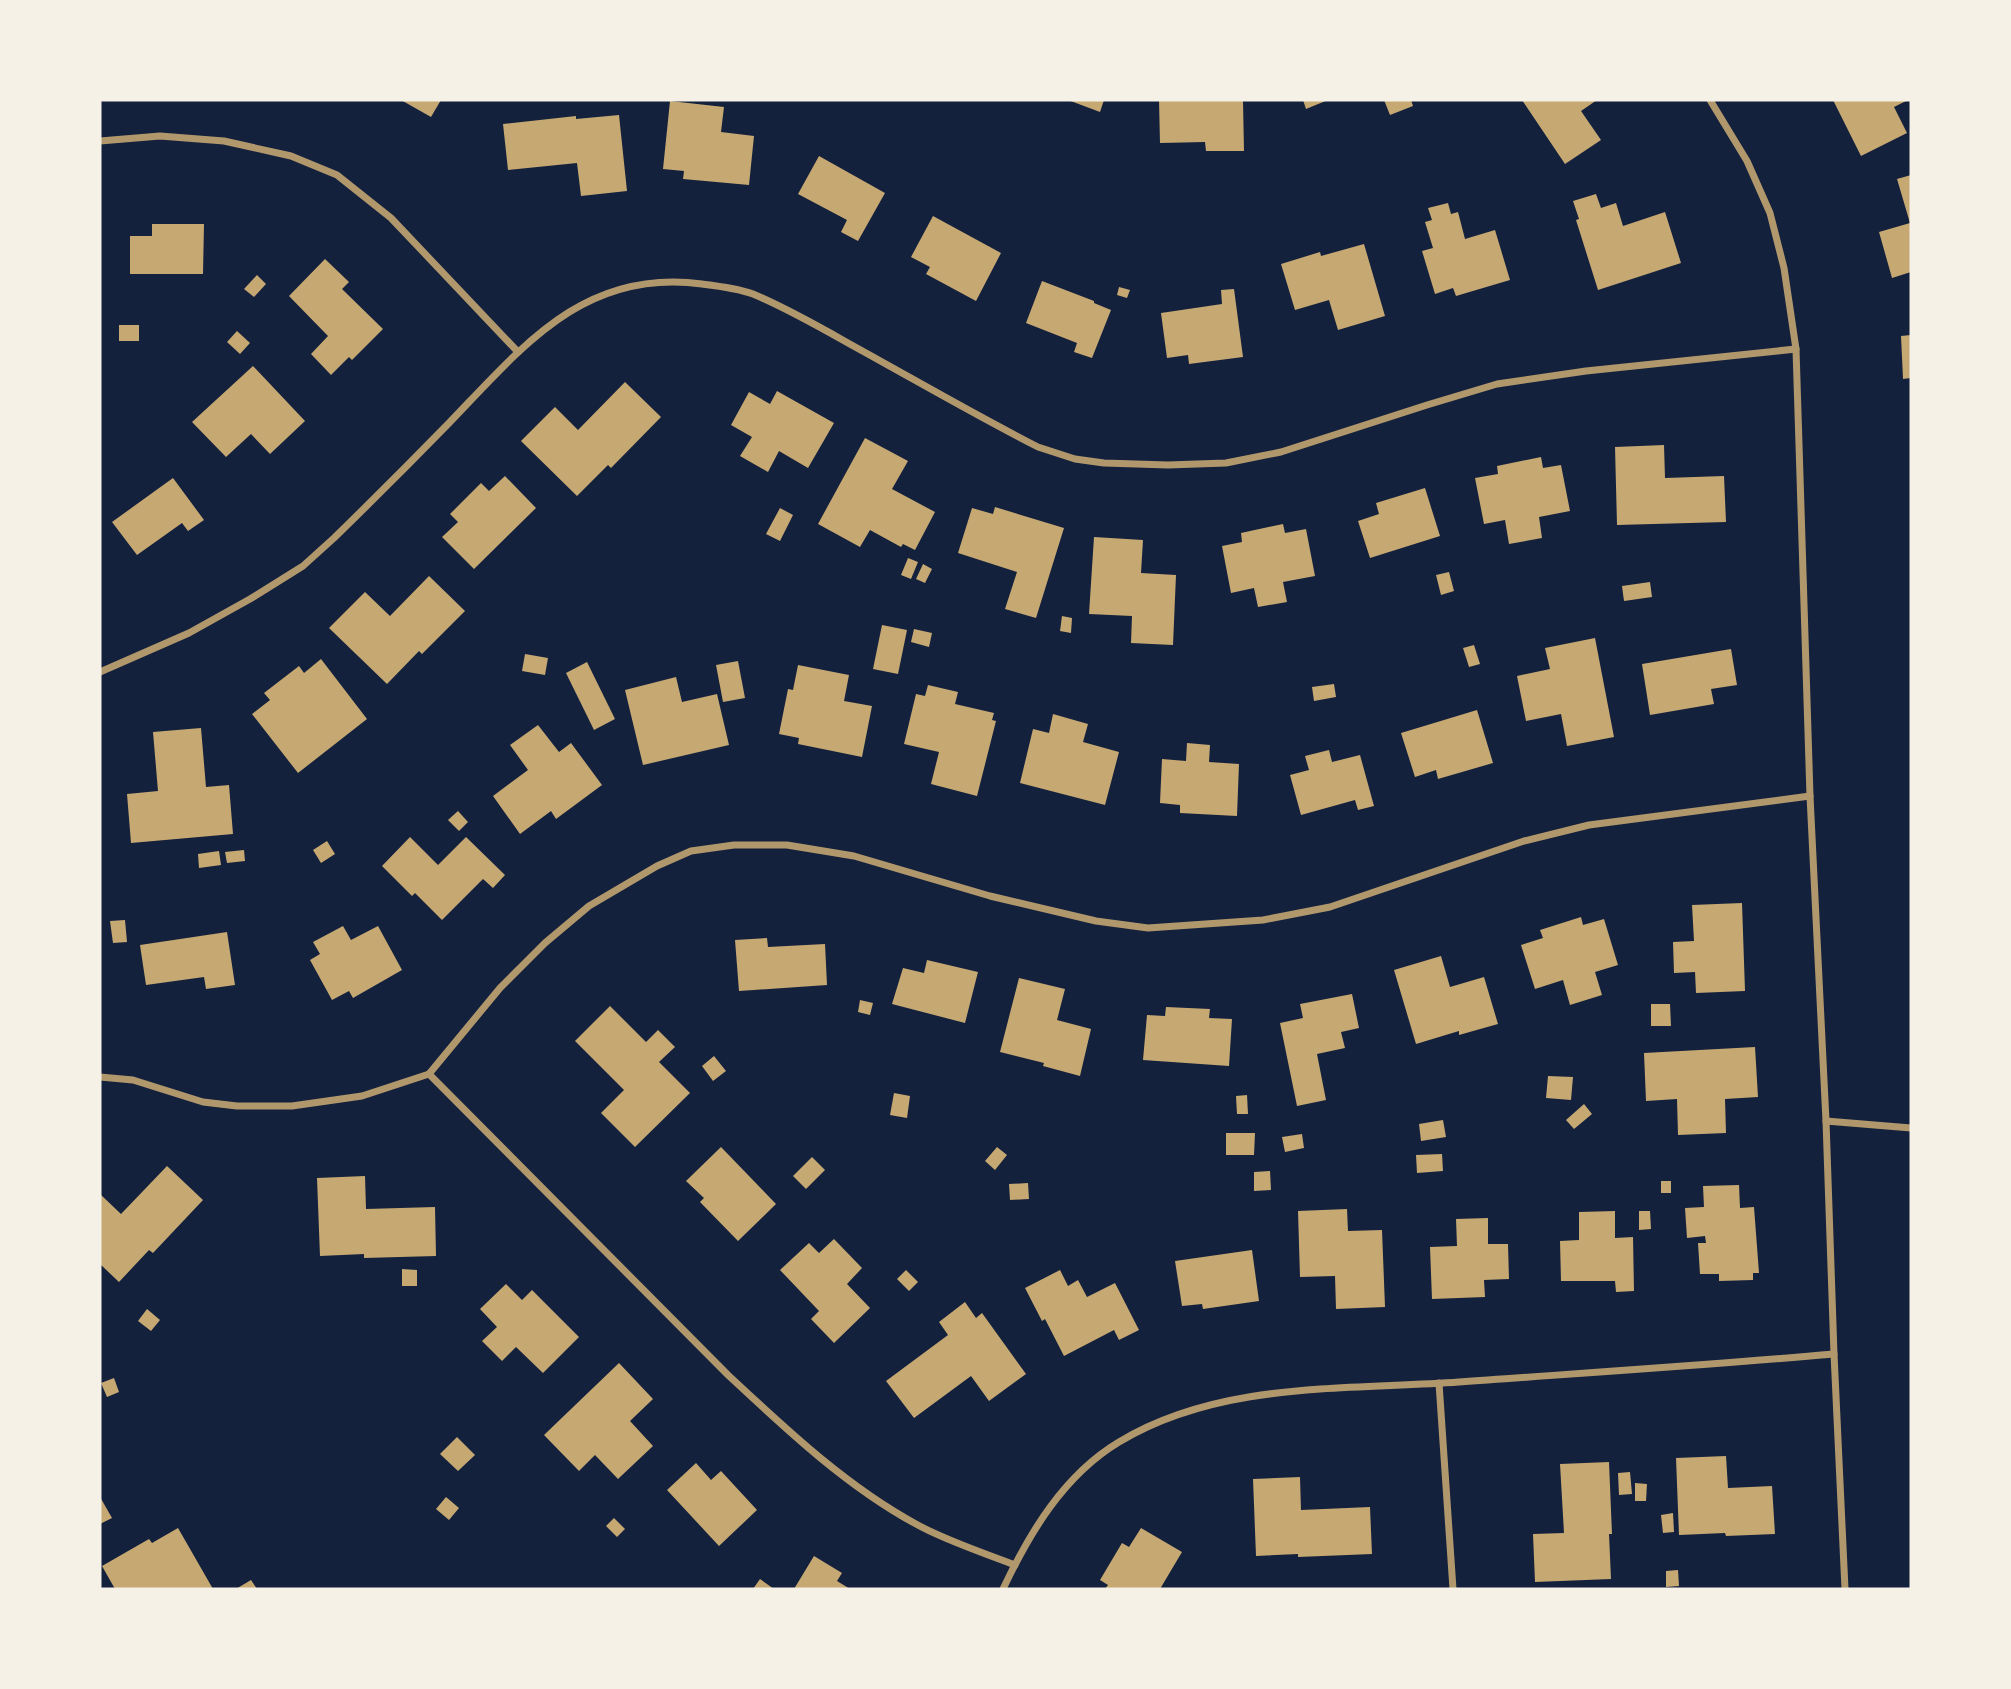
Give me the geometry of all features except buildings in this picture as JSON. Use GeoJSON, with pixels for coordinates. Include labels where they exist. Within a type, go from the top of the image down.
{"type":"FeatureCollection","features":[{"type":"Feature","properties":{"kind":"street"},"geometry":{"type":"LineString","coordinates":[[1710,100],[1747,161],[1770,213],[1784,268],[1796,349],[1810,796],[1845,1589]]}},
{"type":"Feature","properties":{"kind":"street"},"geometry":{"type":"LineString","coordinates":[[100,141],[160,136],[224,141],[291,156],[337,175],[391,218],[518,352]]}},
{"type":"Feature","properties":{"kind":"street"},"geometry":{"type":"LineString","coordinates":[[100,672],[189,633],[303,566],[518,352],[574,308],[624,287],[684,281],[752,293],[1038,446],[1074,459],[1104,463],[1226,463],[1281,452],[1497,384],[1586,371],[1796,349]]}},
{"type":"Feature","properties":{"kind":"street"},"geometry":{"type":"LineString","coordinates":[[100,1077],[133,1080],[202,1102],[237,1106],[292,1106],[362,1096],[429,1074],[500,988],[545,943],[589,906],[657,866],[691,851],[734,845],[787,845],[854,856],[1003,900],[1096,921],[1148,928],[1263,920],[1330,907],[1524,841],[1589,825],[1810,796]]}},
{"type":"Feature","properties":{"kind":"street"},"geometry":{"type":"LineString","coordinates":[[429,1074],[728,1375],[838,1472],[881,1504],[919,1526],[1015,1565]]}},
{"type":"Feature","properties":{"kind":"street"},"geometry":{"type":"LineString","coordinates":[[1826,1121],[1911,1128]]}},
{"type":"Feature","properties":{"kind":"street"},"geometry":{"type":"LineString","coordinates":[[1003,1589],[1037,1526],[1065,1486],[1088,1464],[1118,1442],[1144,1428],[1232,1399],[1297,1390],[1439,1383],[1834,1354]]}},
{"type":"Feature","properties":{"kind":"street"},"geometry":{"type":"LineString","coordinates":[[1439,1383],[1453,1589]]}}]}
